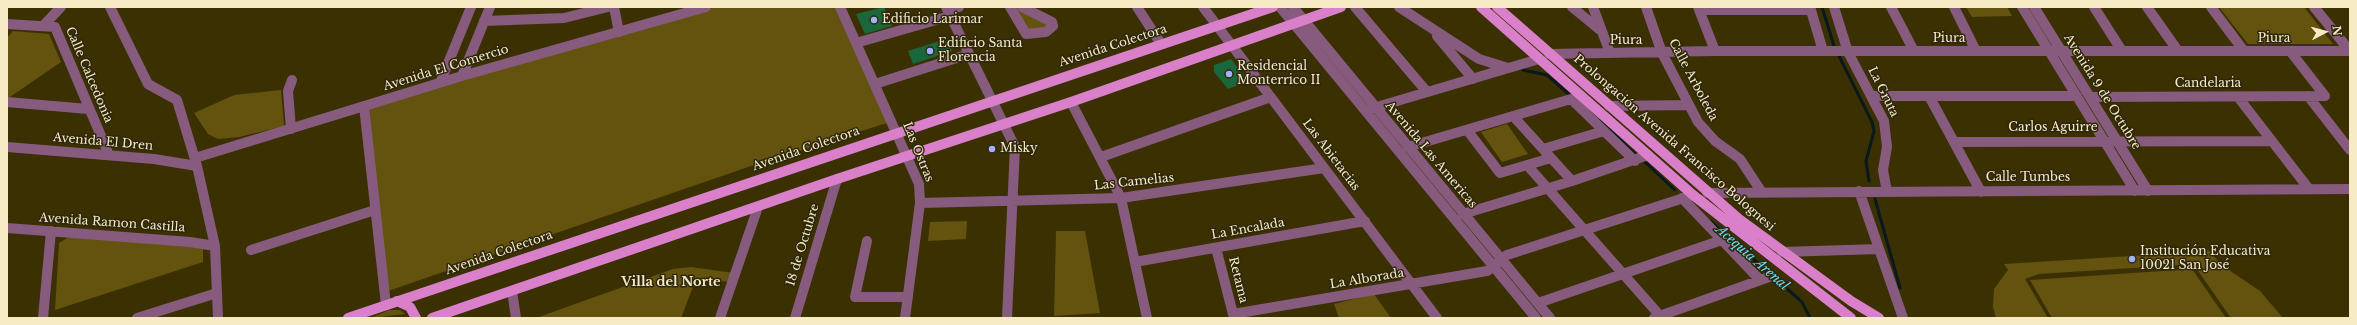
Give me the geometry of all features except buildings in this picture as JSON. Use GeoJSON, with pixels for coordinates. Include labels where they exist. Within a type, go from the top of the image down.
{"type":"FeatureCollection","features":[{"type":"Feature","properties":{"kind":"main road","name":"Avenida Colectora"},"geometry":{"type":"LineString","coordinates":[[354,317],[391,303],[1273,7]]}},
{"type":"Feature","properties":{"kind":"main road"},"geometry":{"type":"LineString","coordinates":[[432,318],[837,179],[1004,125],[1341,7]]}},
{"type":"Feature","properties":{"kind":"main road","name":"Prolongación Avenida Francisco Bolognesi"},"geometry":{"type":"LineString","coordinates":[[1481,7],[1539,60],[1693,194],[1852,318]]}},
{"type":"Feature","properties":{"kind":"main road","name":"Prolongación Avenida Francisco Bolognesi"},"geometry":{"type":"LineString","coordinates":[[1498,7],[1549,54],[1707,193],[1782,252],[1851,301],[1879,318]]}},
{"type":"Feature","properties":{"kind":"main road"},"geometry":{"type":"LineString","coordinates":[[391,303],[410,307],[416,318]]}},
{"type":"Feature","properties":{"kind":"street"},"geometry":{"type":"LineString","coordinates":[[43,26],[61,7]]}},
{"type":"Feature","properties":{"kind":"street"},"geometry":{"type":"LineString","coordinates":[[110,7],[148,84],[177,100],[196,162],[214,246],[218,318]]}},
{"type":"Feature","properties":{"kind":"street"},"geometry":{"type":"LineString","coordinates":[[440,83],[471,7]]}},
{"type":"Feature","properties":{"kind":"street"},"geometry":{"type":"LineString","coordinates":[[462,76],[490,7]]}},
{"type":"Feature","properties":{"kind":"street"},"geometry":{"type":"LineString","coordinates":[[484,21],[564,18],[608,7]]}},
{"type":"Feature","properties":{"kind":"street"},"geometry":{"type":"LineString","coordinates":[[614,7],[619,32]]}},
{"type":"Feature","properties":{"kind":"street","name":"Avenida El Comercio"},"geometry":{"type":"LineString","coordinates":[[196,162],[291,129],[462,76],[706,7]]}},
{"type":"Feature","properties":{"kind":"street","name":"Las Ostras"},"geometry":{"type":"LineString","coordinates":[[840,7],[919,184],[920,203],[905,318]]}},
{"type":"Feature","properties":{"kind":"street"},"geometry":{"type":"LineString","coordinates":[[856,43],[959,7]]}},
{"type":"Feature","properties":{"kind":"street"},"geometry":{"type":"LineString","coordinates":[[1010,7],[1026,34],[1035,35],[1046,32],[1053,26],[1052,22],[1022,7]]}},
{"type":"Feature","properties":{"kind":"street"},"geometry":{"type":"LineString","coordinates":[[1137,7],[1161,44]]}},
{"type":"Feature","properties":{"kind":"street","name":"Las Abietacias"},"geometry":{"type":"LineString","coordinates":[[1203,7],[1437,318]]}},
{"type":"Feature","properties":{"kind":"street","name":"Avenida Las Americas"},"geometry":{"type":"LineString","coordinates":[[1280,7],[1299,22],[1498,263],[1550,318]]}},
{"type":"Feature","properties":{"kind":"street","name":"Avenida Las Americas"},"geometry":{"type":"LineString","coordinates":[[1293,7],[1299,22]]}},
{"type":"Feature","properties":{"kind":"street"},"geometry":{"type":"LineString","coordinates":[[1354,7],[1428,92]]}},
{"type":"Feature","properties":{"kind":"street"},"geometry":{"type":"LineString","coordinates":[[1399,7],[1479,59],[1508,68]]}},
{"type":"Feature","properties":{"kind":"street"},"geometry":{"type":"LineString","coordinates":[[1572,7],[1600,30]]}},
{"type":"Feature","properties":{"kind":"street"},"geometry":{"type":"LineString","coordinates":[[1593,7],[1600,30],[1610,53]]}},
{"type":"Feature","properties":{"kind":"street","name":"Calle Arboleda"},"geometry":{"type":"LineString","coordinates":[[1646,7],[1662,53],[1688,105],[1704,131],[1740,159],[1761,192]]}},
{"type":"Feature","properties":{"kind":"street","name":"La Gruta"},"geometry":{"type":"LineString","coordinates":[[1834,7],[1844,52],[1872,96],[1884,121],[1887,133],[1883,170],[1887,192]]}},
{"type":"Feature","properties":{"kind":"street"},"geometry":{"type":"LineString","coordinates":[[1892,7],[1914,51]]}},
{"type":"Feature","properties":{"kind":"street"},"geometry":{"type":"LineString","coordinates":[[1954,7],[1976,51]]}},
{"type":"Feature","properties":{"kind":"street","name":"Avenida 9 de Octubre"},"geometry":{"type":"LineString","coordinates":[[2022,7],[2135,191]]}},
{"type":"Feature","properties":{"kind":"street","name":"Avenida 9 de Octubre"},"geometry":{"type":"LineString","coordinates":[[2034,7],[2148,191]]}},
{"type":"Feature","properties":{"kind":"street"},"geometry":{"type":"LineString","coordinates":[[2094,7],[2122,51]]}},
{"type":"Feature","properties":{"kind":"street"},"geometry":{"type":"LineString","coordinates":[[2147,7],[2178,51]]}},
{"type":"Feature","properties":{"kind":"street"},"geometry":{"type":"LineString","coordinates":[[2211,7],[2244,51]]}},
{"type":"Feature","properties":{"kind":"street"},"geometry":{"type":"LineString","coordinates":[[2314,7],[2350,51]]}},
{"type":"Feature","properties":{"kind":"street"},"geometry":{"type":"LineString","coordinates":[[1715,51],[1698,8],[1810,8],[1824,51]]}},
{"type":"Feature","properties":{"kind":"street"},"geometry":{"type":"LineString","coordinates":[[948,11],[1015,147],[1014,201],[1007,318]]}},
{"type":"Feature","properties":{"kind":"street","name":"Calle Calcedonia"},"geometry":{"type":"LineString","coordinates":[[7,24],[55,27],[88,109],[109,155]]}},
{"type":"Feature","properties":{"kind":"street"},"geometry":{"type":"LineString","coordinates":[[1428,26],[1473,79]]}},
{"type":"Feature","properties":{"kind":"street","name":"Piura"},"geometry":{"type":"LineString","coordinates":[[1549,54],[1715,51],[2350,51]]}},
{"type":"Feature","properties":{"kind":"street","name":"Candelaria"},"geometry":{"type":"LineString","coordinates":[[2090,97],[2325,96],[2290,51]]}},
{"type":"Feature","properties":{"kind":"street"},"geometry":{"type":"LineString","coordinates":[[875,84],[969,54]]}},
{"type":"Feature","properties":{"kind":"street"},"geometry":{"type":"LineString","coordinates":[[1370,109],[1539,60]]}},
{"type":"Feature","properties":{"kind":"street"},"geometry":{"type":"LineString","coordinates":[[291,129],[288,91],[292,80]]}},
{"type":"Feature","properties":{"kind":"street"},"geometry":{"type":"LineString","coordinates":[[1872,96],[2077,96]]}},
{"type":"Feature","properties":{"kind":"street"},"geometry":{"type":"LineString","coordinates":[[1929,96],[1981,192]]}},
{"type":"Feature","properties":{"kind":"street"},"geometry":{"type":"LineString","coordinates":[[2308,96],[2350,150]]}},
{"type":"Feature","properties":{"kind":"street"},"geometry":{"type":"LineString","coordinates":[[1101,157],[1271,97]]}},
{"type":"Feature","properties":{"kind":"street"},"geometry":{"type":"LineString","coordinates":[[2238,97],[2308,189]]}},
{"type":"Feature","properties":{"kind":"street"},"geometry":{"type":"LineString","coordinates":[[1408,147],[1571,99],[1635,161]]}},
{"type":"Feature","properties":{"kind":"street"},"geometry":{"type":"LineString","coordinates":[[7,102],[88,109]]}},
{"type":"Feature","properties":{"kind":"street"},"geometry":{"type":"LineString","coordinates":[[1071,102],[1101,157],[1121,198],[1147,318]]}},
{"type":"Feature","properties":{"kind":"street"},"geometry":{"type":"LineString","coordinates":[[1609,106],[1688,105]]}},
{"type":"Feature","properties":{"kind":"street"},"geometry":{"type":"LineString","coordinates":[[364,106],[375,210],[391,303]]}},
{"type":"Feature","properties":{"kind":"street","name":"Avenida Las Americas"},"geometry":{"type":"LineString","coordinates":[[1370,109],[1408,147],[1463,214],[1536,318]]}},
{"type":"Feature","properties":{"kind":"street"},"geometry":{"type":"LineString","coordinates":[[1513,116],[1572,181]]}},
{"type":"Feature","properties":{"kind":"street"},"geometry":{"type":"LineString","coordinates":[[1467,130],[1500,173],[1551,158]]}},
{"type":"Feature","properties":{"kind":"street"},"geometry":{"type":"LineString","coordinates":[[1543,149],[1604,131]]}},
{"type":"Feature","properties":{"kind":"street","name":"Carlos Aguirre"},"geometry":{"type":"LineString","coordinates":[[1954,142],[2103,140],[2272,141]]}},
{"type":"Feature","properties":{"kind":"street","name":"Avenida El Dren"},"geometry":{"type":"LineString","coordinates":[[7,147],[196,162]]}},
{"type":"Feature","properties":{"kind":"street"},"geometry":{"type":"LineString","coordinates":[[1463,214],[1548,189],[1635,161],[1648,155]]}},
{"type":"Feature","properties":{"kind":"street"},"geometry":{"type":"LineString","coordinates":[[1527,165],[1659,317],[1765,279],[1722,240],[1682,198]]}},
{"type":"Feature","properties":{"kind":"street","name":"Las Camelias"},"geometry":{"type":"LineString","coordinates":[[920,203],[1121,198],[1324,168]]}},
{"type":"Feature","properties":{"kind":"street","name":"18 de Octubre"},"geometry":{"type":"LineString","coordinates":[[795,318],[837,179]]}},
{"type":"Feature","properties":{"kind":"street","name":"Calle Tumbes"},"geometry":{"type":"LineString","coordinates":[[1707,193],[2350,189]]}},
{"type":"Feature","properties":{"kind":"street"},"geometry":{"type":"LineString","coordinates":[[1859,191],[1904,318]]}},
{"type":"Feature","properties":{"kind":"street","name":"La Alborada"},"geometry":{"type":"LineString","coordinates":[[1233,316],[1412,285],[1487,270],[1507,255],[1693,194]]}},
{"type":"Feature","properties":{"kind":"street"},"geometry":{"type":"LineString","coordinates":[[720,318],[758,207]]}},
{"type":"Feature","properties":{"kind":"street"},"geometry":{"type":"LineString","coordinates":[[250,250],[375,210]]}},
{"type":"Feature","properties":{"kind":"street","name":"La Encalada"},"geometry":{"type":"LineString","coordinates":[[1135,262],[1365,221]]}},
{"type":"Feature","properties":{"kind":"street","name":"Avenida Ramon Castilla"},"geometry":{"type":"LineString","coordinates":[[7,228],[190,242],[214,246]]}},
{"type":"Feature","properties":{"kind":"street"},"geometry":{"type":"LineString","coordinates":[[43,318],[51,231]]}},
{"type":"Feature","properties":{"kind":"street"},"geometry":{"type":"LineString","coordinates":[[1538,304],[1722,240]]}},
{"type":"Feature","properties":{"kind":"street"},"geometry":{"type":"LineString","coordinates":[[867,241],[855,297],[908,297]]}},
{"type":"Feature","properties":{"kind":"street","name":"Retama"},"geometry":{"type":"LineString","coordinates":[[1216,248],[1233,316]]}},
{"type":"Feature","properties":{"kind":"street"},"geometry":{"type":"LineString","coordinates":[[1782,252],[1879,249]]}},
{"type":"Feature","properties":{"kind":"street"},"geometry":{"type":"LineString","coordinates":[[512,291],[516,318]]}},
{"type":"Feature","properties":{"kind":"street"},"geometry":{"type":"LineString","coordinates":[[137,318],[217,293]]}},
{"type":"Feature","properties":{"kind":"shaded area"},"geometry":{"type":"Polygon","coordinates":[[[716,7],[836,7],[890,122],[751,166],[388,291],[369,108],[716,7]]]}},
{"type":"Feature","properties":{"kind":"shaded area"},"geometry":{"type":"Polygon","coordinates":[[[1018,7],[1047,22],[1048,26],[1044,30],[1027,33],[1014,9],[1018,7]]]}},
{"type":"Feature","properties":{"kind":"shaded area"},"geometry":{"type":"Polygon","coordinates":[[[1966,7],[2007,7],[2012,16],[1972,17],[1966,7]]]}},
{"type":"Feature","properties":{"kind":"shaded area"},"geometry":{"type":"Polygon","coordinates":[[[2219,7],[2304,7],[2333,44],[2248,44],[2219,7]]]}},
{"type":"Feature","properties":{"kind":"shaded area"},"geometry":{"type":"Polygon","coordinates":[[[13,31],[49,34],[61,62],[7,99],[7,38],[13,31]]]}},
{"type":"Feature","properties":{"kind":"shaded area"},"geometry":{"type":"Polygon","coordinates":[[[281,90],[284,126],[239,137],[218,139],[208,134],[194,113],[234,95],[281,90]]]}},
{"type":"Feature","properties":{"kind":"shaded area"},"geometry":{"type":"Polygon","coordinates":[[[1507,124],[1528,154],[1502,162],[1481,132],[1507,124]]]}},
{"type":"Feature","properties":{"kind":"shaded area"},"geometry":{"type":"Polygon","coordinates":[[[967,221],[966,239],[928,241],[930,222],[967,221]]]}},
{"type":"Feature","properties":{"kind":"shaded area"},"geometry":{"type":"Polygon","coordinates":[[[1056,231],[1085,231],[1100,313],[1054,316],[1056,231]]]}},
{"type":"Feature","properties":{"kind":"shaded area"},"geometry":{"type":"Polygon","coordinates":[[[69,237],[203,247],[203,262],[55,310],[59,243],[69,237]]]}},
{"type":"Feature","properties":{"kind":"shaded area"},"geometry":{"type":"Polygon","coordinates":[[[2210,251],[2220,264],[2260,291],[2283,318],[2231,318],[2196,268],[2179,265],[2039,274],[2025,279],[2048,318],[1996,318],[1993,307],[1994,289],[2008,270],[2004,264],[2210,251]]]}},
{"type":"Feature","properties":{"kind":"shaded area"},"geometry":{"type":"Polygon","coordinates":[[[691,267],[734,273],[730,282],[696,279],[681,318],[536,318],[673,269],[691,267]]]}},
{"type":"Feature","properties":{"kind":"shaded area"},"geometry":{"type":"Polygon","coordinates":[[[2192,269],[2226,318],[2052,318],[2030,280],[2192,269]]]}},
{"type":"Feature","properties":{"kind":"shaded area"},"geometry":{"type":"Polygon","coordinates":[[[1374,294],[1391,318],[1339,318],[1334,304],[1374,294]]]}},
{"type":"Feature","properties":{"kind":"shaded area"},"geometry":{"type":"Polygon","coordinates":[[[389,310],[400,310],[405,314],[371,318],[389,310]]]}},
{"type":"Feature","properties":{"kind":"waterway"},"geometry":{"type":"LineString","coordinates":[[1822,7],[1834,46]]}},
{"type":"Feature","properties":{"kind":"waterway"},"geometry":{"type":"LineString","coordinates":[[1838,54],[1872,122],[1874,131],[1866,161],[1869,181]]}},
{"type":"Feature","properties":{"kind":"waterway","name":"Acequia Arenal"},"geometry":{"type":"LineString","coordinates":[[1523,70],[1547,75],[1571,96]]}},
{"type":"Feature","properties":{"kind":"waterway","name":"Acequia Arenal"},"geometry":{"type":"LineString","coordinates":[[1600,120],[1635,154]]}},
{"type":"Feature","properties":{"kind":"waterway","name":"Acequia Arenal"},"geometry":{"type":"LineString","coordinates":[[1645,162],[1675,190]]}},
{"type":"Feature","properties":{"kind":"waterway"},"geometry":{"type":"LineString","coordinates":[[1875,199],[1900,288]]}},
{"type":"Feature","properties":{"kind":"waterway","name":"Acequia Arenal"},"geometry":{"type":"LineString","coordinates":[[1710,221],[1802,302],[1810,318]]}},
{"type":"Feature","properties":{"kind":"place","name":"Edificio Larimar"},"geometry":{"type":"Point","coordinates":[874,20]}},
{"type":"Feature","properties":{"kind":"place","name":"Edificio Santa Florencia"},"geometry":{"type":"Point","coordinates":[930,51]}},
{"type":"Feature","properties":{"kind":"place","name":"Residencial Monterrico II"},"geometry":{"type":"Point","coordinates":[1229,74]}},
{"type":"Feature","properties":{"kind":"place","name":"Misky"},"geometry":{"type":"Point","coordinates":[992,149]}},
{"type":"Feature","properties":{"kind":"place","name":"Institución Educativa 10021 San José"},"geometry":{"type":"Point","coordinates":[2132,259]}},
{"type":"Feature","properties":{"kind":"district","name":"Villa del Norte"},"geometry":{"type":"Point","coordinates":[671,282]}}]}
